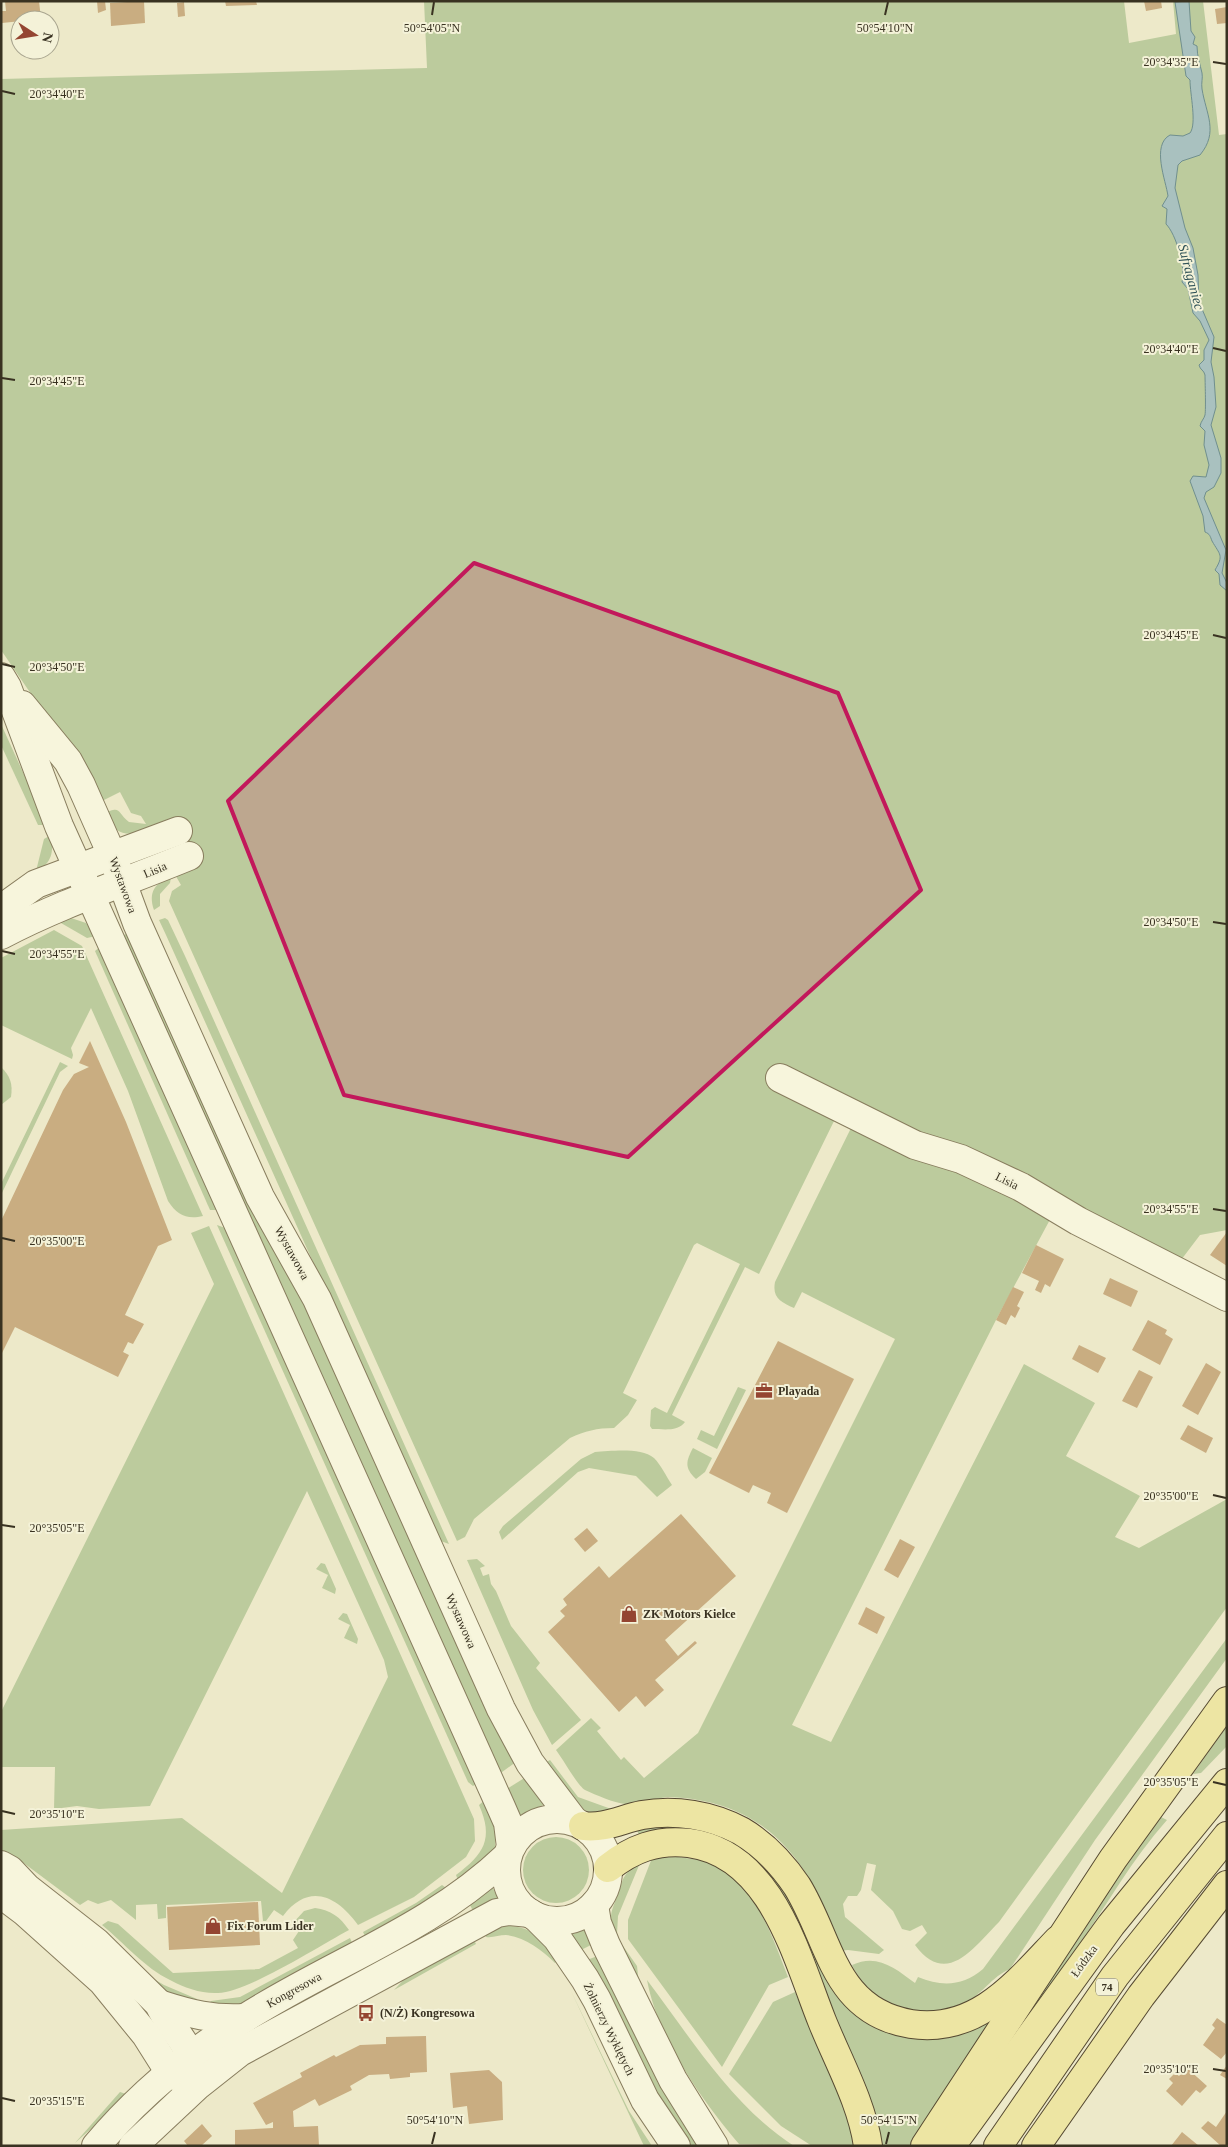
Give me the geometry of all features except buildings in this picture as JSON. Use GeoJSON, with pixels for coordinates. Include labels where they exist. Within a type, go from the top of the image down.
{"type":"FeatureCollection","features":[{"type":"Feature","properties":{"kind":"main road"},"geometry":{"type":"LineString","coordinates":[[925,2146],[1113,1858],[1227,1701]]}},
{"type":"Feature","properties":{"kind":"main road","name":"Łódzka"},"geometry":{"type":"LineString","coordinates":[[951,2146],[1111,1925],[1227,1783]]}},
{"type":"Feature","properties":{"kind":"main road"},"geometry":{"type":"LineString","coordinates":[[579,1824],[611,1825],[641,1816],[675,1813],[696,1815],[725,1824],[754,1839],[779,1863],[797,1887],[831,1962],[852,1992],[862,2003],[882,2016],[898,2022],[942,2025],[963,2021],[987,2008],[1010,1991],[1058,1940]]}},
{"type":"Feature","properties":{"kind":"main road","name":"74"},"geometry":{"type":"LineString","coordinates":[[998,2146],[1115,1976],[1227,1836]]}},
{"type":"Feature","properties":{"kind":"main road"},"geometry":{"type":"LineString","coordinates":[[608,1868],[623,1856],[653,1843],[681,1842],[697,1844],[731,1859],[756,1880],[783,1924],[854,2099],[868,2146]]}},
{"type":"Feature","properties":{"kind":"main road","name":"74"},"geometry":{"type":"LineString","coordinates":[[1036,2146],[1119,2026],[1227,1885]]}},
{"type":"Feature","properties":{"kind":"street","name":"Wystawowa"},"geometry":{"type":"LineString","coordinates":[[4,682],[68,761],[82,785],[112,855],[137,923],[260,1197],[317,1299],[513,1735],[546,1786],[579,1824]]}},
{"type":"Feature","properties":{"kind":"street","name":"Wystawowa"},"geometry":{"type":"LineString","coordinates":[[4,682],[59,826],[508,1823],[509,1851]]}},
{"type":"Feature","properties":{"kind":"street"},"geometry":{"type":"LineString","coordinates":[[1,909],[36,884],[178,831]]}},
{"type":"Feature","properties":{"kind":"street","name":"Lisia"},"geometry":{"type":"LineString","coordinates":[[1,935],[48,910],[122,884],[189,856]]}},
{"type":"Feature","properties":{"kind":"street","name":"Lisia"},"geometry":{"type":"LineString","coordinates":[[780,1078],[915,1145],[961,1159],[1021,1188],[1078,1221],[1227,1297]]}},
{"type":"Feature","properties":{"kind":"street"},"geometry":{"type":"LineString","coordinates":[[133,2146],[197,2086],[240,2052],[497,1913],[509,1911],[553,1921],[571,1919],[594,1905],[606,1884],[608,1868],[603,1848],[598,1839],[579,1824],[553,1818],[538,1822],[524,1830],[509,1851],[506,1872],[509,1888],[521,1907],[533,1915]]}},
{"type":"Feature","properties":{"kind":"street","name":"Kongresowa"},"geometry":{"type":"LineString","coordinates":[[96,2146],[170,2073],[192,2054],[245,2018],[433,1914],[476,1883],[509,1851]]}},
{"type":"Feature","properties":{"kind":"street"},"geometry":{"type":"LineString","coordinates":[[1,1865],[10,1870],[27,1888],[96,1942],[159,2004],[165,2017],[192,2054],[197,2086]]}},
{"type":"Feature","properties":{"kind":"street"},"geometry":{"type":"LineString","coordinates":[[1,1894],[102,1981],[140,2027],[170,2073],[197,2086]]}},
{"type":"Feature","properties":{"kind":"street"},"geometry":{"type":"LineString","coordinates":[[594,1905],[597,1923],[606,1945],[673,2080],[714,2146]]}},
{"type":"Feature","properties":{"kind":"street","name":"Żołnierzy Wyklętych"},"geometry":{"type":"LineString","coordinates":[[533,1915],[557,1938],[585,1979],[641,2092],[676,2146]]}},
{"type":"Feature","properties":{"kind":"street"},"geometry":{"type":"LineString","coordinates":[[159,2004],[199,2016],[221,2020],[245,2018]]}},
{"type":"Feature","properties":{"kind":"highlighted area"},"geometry":{"type":"Polygon","coordinates":[[[474,563],[838,693],[921,890],[628,1157],[344,1095],[228,801],[474,563]]]}},
{"type":"Feature","properties":{"kind":"green space"},"geometry":{"type":"Polygon","coordinates":[[[424,1],[1124,1],[1129,43],[1176,34],[1173,1],[1203,1],[1219,135],[1227,134],[1227,1230],[1200,1235],[1178,1264],[1053,1214],[996,1320],[792,1725],[831,1742],[1024,1364],[1095,1403],[1066,1456],[1140,1496],[1115,1537],[1139,1548],[1227,1499],[1227,1607],[999,1922],[970,1952],[960,1959],[949,1963],[938,1963],[927,1957],[915,1945],[927,1933],[922,1925],[910,1931],[902,1929],[893,1911],[871,1890],[876,1865],[867,1863],[861,1890],[857,1896],[848,1896],[843,1904],[845,1917],[884,1950],[879,1954],[848,1950],[840,1951],[816,1891],[801,1866],[782,1843],[760,1825],[735,1811],[705,1801],[670,1797],[630,1804],[605,1799],[582,1787],[556,1750],[591,1718],[601,1728],[597,1731],[621,1760],[624,1757],[644,1778],[698,1733],[895,1339],[802,1292],[794,1308],[778,1299],[775,1292],[775,1282],[852,1126],[835,1119],[759,1274],[745,1267],[672,1415],[685,1422],[678,1427],[670,1429],[652,1429],[650,1426],[651,1410],[655,1407],[667,1413],[740,1264],[697,1243],[694,1245],[623,1393],[637,1400],[628,1415],[614,1428],[591,1430],[570,1438],[474,1519],[465,1537],[457,1541],[169,901],[172,891],[181,885],[150,831],[134,834],[122,833],[108,821],[103,814],[116,810],[129,822],[146,824],[141,816],[131,813],[120,792],[98,803],[68,748],[1,650],[1,79],[427,68],[424,1]]]}},
{"type":"Feature","properties":{"kind":"green space"},"geometry":{"type":"Polygon","coordinates":[[[1,724],[47,825],[38,825],[1,745],[1,724]]]}},
{"type":"Feature","properties":{"kind":"green space"},"geometry":{"type":"Polygon","coordinates":[[[51,835],[52,852],[49,861],[36,871],[44,839],[51,835]]]}},
{"type":"Feature","properties":{"kind":"green space"},"geometry":{"type":"Polygon","coordinates":[[[171,877],[170,883],[160,894],[160,906],[154,910],[152,898],[154,889],[161,882],[171,877]]]}},
{"type":"Feature","properties":{"kind":"green space"},"geometry":{"type":"Polygon","coordinates":[[[71,918],[86,923],[96,936],[87,938],[61,923],[58,919],[71,918]]]}},
{"type":"Feature","properties":{"kind":"green space"},"geometry":{"type":"Polygon","coordinates":[[[165,918],[168,920],[185,956],[449,1544],[438,1540],[159,920],[165,918]]]}},
{"type":"Feature","properties":{"kind":"green space"},"geometry":{"type":"Polygon","coordinates":[[[54,930],[82,946],[203,1216],[187,1217],[175,1210],[168,1201],[128,1091],[91,1008],[71,1048],[72,1059],[1,1025],[1,958],[54,930]]]}},
{"type":"Feature","properties":{"kind":"green space"},"geometry":{"type":"Polygon","coordinates":[[[128,933],[290,1274],[516,1762],[499,1774],[122,936],[128,933]]]}},
{"type":"Feature","properties":{"kind":"green space"},"geometry":{"type":"Polygon","coordinates":[[[101,946],[217,1210],[210,1210],[95,951],[101,946]]]}},
{"type":"Feature","properties":{"kind":"green space"},"geometry":{"type":"Polygon","coordinates":[[[60,1062],[68,1066],[60,1072],[1,1195],[1,1184],[60,1062]]]}},
{"type":"Feature","properties":{"kind":"green space"},"geometry":{"type":"Polygon","coordinates":[[[1,1067],[9,1077],[12,1088],[11,1097],[1,1105],[1,1067]]]}},
{"type":"Feature","properties":{"kind":"green space"},"geometry":{"type":"Polygon","coordinates":[[[217,1225],[228,1229],[478,1783],[473,1786],[468,1782],[217,1225]]]}},
{"type":"Feature","properties":{"kind":"green space"},"geometry":{"type":"Polygon","coordinates":[[[209,1226],[474,1819],[475,1841],[466,1857],[414,1897],[358,1925],[350,1915],[332,1900],[313,1896],[293,1905],[283,1916],[274,1910],[266,1921],[263,1921],[261,1901],[166,1905],[166,1918],[158,1919],[157,1904],[136,1905],[136,1920],[111,1900],[98,1904],[88,1900],[80,1905],[21,1861],[1,1850],[1,1830],[182,1818],[282,1893],[388,1677],[384,1660],[307,1491],[150,1806],[99,1809],[77,1806],[54,1809],[55,1767],[1,1767],[1,1712],[214,1284],[191,1233],[209,1226]]]}},
{"type":"Feature","properties":{"kind":"green space"},"geometry":{"type":"Polygon","coordinates":[[[738,1387],[746,1390],[717,1449],[697,1439],[701,1430],[714,1436],[738,1387]]]}},
{"type":"Feature","properties":{"kind":"green space"},"geometry":{"type":"Polygon","coordinates":[[[693,1448],[712,1458],[705,1472],[696,1479],[689,1471],[687,1464],[693,1448]]]}},
{"type":"Feature","properties":{"kind":"green space"},"geometry":{"type":"Polygon","coordinates":[[[626,1450],[642,1452],[657,1461],[672,1485],[657,1497],[636,1476],[589,1468],[578,1472],[502,1540],[499,1532],[503,1526],[581,1459],[595,1452],[626,1450]]]}},
{"type":"Feature","properties":{"kind":"green space"},"geometry":{"type":"Polygon","coordinates":[[[477,1559],[485,1566],[480,1568],[483,1576],[489,1574],[491,1584],[496,1591],[511,1626],[540,1663],[536,1668],[581,1720],[552,1745],[533,1710],[467,1560],[477,1559]]]}},
{"type":"Feature","properties":{"kind":"green space"},"geometry":{"type":"Polygon","coordinates":[[[321,1563],[325,1564],[336,1589],[335,1594],[322,1588],[328,1575],[316,1569],[321,1563]]]}},
{"type":"Feature","properties":{"kind":"green space"},"geometry":{"type":"Polygon","coordinates":[[[343,1613],[347,1614],[358,1639],[357,1644],[344,1638],[350,1625],[338,1619],[343,1613]]]}},
{"type":"Feature","properties":{"kind":"green space"},"geometry":{"type":"Polygon","coordinates":[[[1227,1638],[1227,1658],[1095,1840],[1010,1969],[998,1976],[969,2001],[947,2011],[931,2013],[899,2007],[871,1991],[860,1979],[852,1965],[861,1962],[878,1961],[900,1972],[915,1983],[918,1977],[935,1982],[960,1982],[983,1969],[1227,1638]]]}},
{"type":"Feature","properties":{"kind":"green space"},"geometry":{"type":"Polygon","coordinates":[[[1227,1726],[1227,1746],[1201,1773],[1193,1774],[1227,1726]]]}},
{"type":"Feature","properties":{"kind":"green space"},"geometry":{"type":"Polygon","coordinates":[[[550,1760],[578,1797],[614,1810],[590,1814],[578,1808],[543,1764],[550,1760]]]}},
{"type":"Feature","properties":{"kind":"green space"},"geometry":{"type":"Polygon","coordinates":[[[526,1777],[544,1804],[518,1816],[505,1790],[526,1777]]]}},
{"type":"Feature","properties":{"kind":"green space"},"geometry":{"type":"Polygon","coordinates":[[[486,1799],[496,1821],[495,1848],[459,1883],[456,1875],[474,1860],[484,1845],[486,1827],[479,1805],[486,1799]]]}},
{"type":"Feature","properties":{"kind":"green space"},"geometry":{"type":"Polygon","coordinates":[[[1161,1817],[1167,1820],[1131,1866],[1048,1991],[954,2114],[1047,1972],[1161,1817]]]}},
{"type":"Feature","properties":{"kind":"green space"},"geometry":{"type":"Polygon","coordinates":[[[648,1825],[698,1827],[741,1843],[782,1883],[839,1994],[980,2026],[990,2021],[993,2023],[912,2146],[879,2146],[772,1883],[639,1835],[636,1828],[648,1825]]]}},
{"type":"Feature","properties":{"kind":"green space"},"geometry":{"type":"Polygon","coordinates":[[[556,1837],[569,1840],[579,1847],[586,1857],[589,1870],[586,1883],[579,1893],[569,1900],[556,1903],[543,1900],[533,1893],[526,1883],[523,1870],[526,1857],[533,1847],[543,1840],[556,1837]]]}},
{"type":"Feature","properties":{"kind":"green space"},"geometry":{"type":"Polygon","coordinates":[[[677,1857],[704,1861],[721,1868],[748,1893],[767,1925],[788,1977],[769,1985],[722,2067],[628,1939],[628,1920],[652,1858],[677,1857]]]}},
{"type":"Feature","properties":{"kind":"green space"},"geometry":{"type":"Polygon","coordinates":[[[640,1863],[618,1916],[617,1934],[615,1935],[611,1914],[625,1876],[640,1863]]]}},
{"type":"Feature","properties":{"kind":"green space"},"geometry":{"type":"Polygon","coordinates":[[[442,1885],[449,1890],[367,1940],[363,1932],[416,1903],[442,1885]]]}},
{"type":"Feature","properties":{"kind":"green space"},"geometry":{"type":"Polygon","coordinates":[[[491,1885],[499,1899],[474,1913],[469,1903],[491,1885]]]}},
{"type":"Feature","properties":{"kind":"green space"},"geometry":{"type":"Polygon","coordinates":[[[315,1908],[326,1910],[335,1915],[349,1930],[265,1977],[231,1991],[218,1993],[194,1990],[161,1975],[143,1962],[102,1925],[108,1921],[118,1924],[173,1973],[259,1969],[298,1948],[293,1940],[301,1928],[293,1923],[304,1911],[315,1908]]]}},
{"type":"Feature","properties":{"kind":"green space"},"geometry":{"type":"Polygon","coordinates":[[[503,1926],[522,1928],[536,1935],[557,1961],[555,1963],[545,1953],[520,1938],[506,1935],[486,1937],[484,1932],[503,1926]]]}},
{"type":"Feature","properties":{"kind":"green space"},"geometry":{"type":"Polygon","coordinates":[[[586,1929],[595,1943],[579,1951],[571,1935],[586,1929]]]}},
{"type":"Feature","properties":{"kind":"green space"},"geometry":{"type":"Polygon","coordinates":[[[350,1938],[353,1945],[239,2006],[207,2007],[211,2001],[240,1997],[350,1938]]]}},
{"type":"Feature","properties":{"kind":"green space"},"geometry":{"type":"Polygon","coordinates":[[[473,1938],[476,1944],[394,1990],[414,1969],[473,1938]]]}},
{"type":"Feature","properties":{"kind":"green space"},"geometry":{"type":"Polygon","coordinates":[[[623,1946],[637,1966],[639,1984],[620,1947],[623,1946]]]}},
{"type":"Feature","properties":{"kind":"green space"},"geometry":{"type":"Polygon","coordinates":[[[600,1955],[658,2083],[702,2146],[690,2146],[655,2096],[587,1960],[600,1955]]]}},
{"type":"Feature","properties":{"kind":"green space"},"geometry":{"type":"Polygon","coordinates":[[[147,1975],[164,1985],[197,1999],[197,2006],[170,1994],[147,1975]]]}},
{"type":"Feature","properties":{"kind":"green space"},"geometry":{"type":"Polygon","coordinates":[[[647,1980],[696,2047],[732,2091],[772,2130],[794,2146],[739,2144],[696,2088],[671,2046],[653,2002],[647,1980]]]}},
{"type":"Feature","properties":{"kind":"green space"},"geometry":{"type":"Polygon","coordinates":[[[570,1989],[629,2111],[652,2146],[644,2146],[570,1989]]]}},
{"type":"Feature","properties":{"kind":"green space"},"geometry":{"type":"Polygon","coordinates":[[[795,1992],[842,2103],[857,2146],[812,2146],[781,2126],[729,2074],[773,2002],[795,1992]]]}},
{"type":"Feature","properties":{"kind":"green space"},"geometry":{"type":"Polygon","coordinates":[[[120,2092],[129,2095],[75,2143],[120,2092]]]}},
{"type":"Feature","properties":{"kind":"water","name":"Sufraganiec"},"geometry":{"type":"Polygon","coordinates":[[[1189,1],[1191,31],[1195,37],[1193,44],[1197,46],[1202,75],[1202,89],[1210,131],[1206,147],[1200,155],[1182,161],[1178,165],[1175,188],[1185,228],[1193,248],[1198,275],[1199,302],[1214,337],[1211,362],[1216,407],[1211,425],[1221,458],[1221,473],[1214,487],[1206,492],[1204,498],[1226,550],[1222,573],[1227,583],[1227,591],[1220,585],[1219,574],[1215,570],[1220,558],[1219,552],[1210,535],[1205,532],[1203,516],[1190,481],[1193,476],[1206,477],[1209,465],[1204,445],[1205,431],[1200,426],[1205,415],[1205,375],[1199,365],[1204,360],[1204,350],[1209,340],[1200,321],[1193,313],[1188,289],[1182,282],[1183,268],[1179,252],[1173,235],[1166,224],[1167,209],[1162,206],[1168,196],[1161,164],[1161,147],[1164,140],[1170,135],[1183,136],[1190,133],[1193,123],[1190,80],[1186,76],[1175,2],[1189,1]]]}},
{"type":"Feature","properties":{"kind":"place","name":"Playada"},"geometry":{"type":"Point","coordinates":[764,1391]}},
{"type":"Feature","properties":{"kind":"place","name":"ZK Motors Kielce"},"geometry":{"type":"Point","coordinates":[629,1614]}},
{"type":"Feature","properties":{"kind":"place","name":"Fix Forum Lider"},"geometry":{"type":"Point","coordinates":[213,1926]}},
{"type":"Feature","properties":{"kind":"place","name":"(N/Ż) Kongresowa"},"geometry":{"type":"Point","coordinates":[366,2013]}}]}
